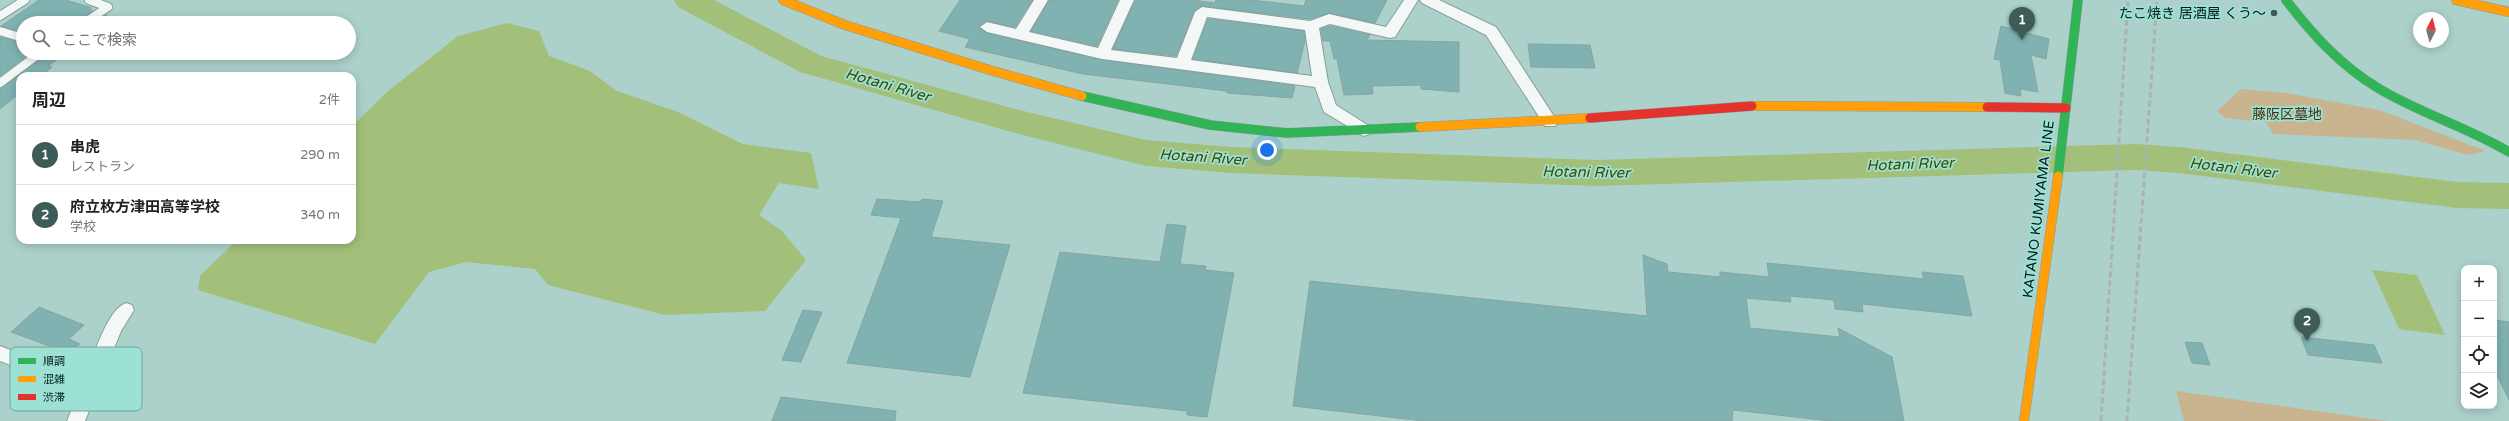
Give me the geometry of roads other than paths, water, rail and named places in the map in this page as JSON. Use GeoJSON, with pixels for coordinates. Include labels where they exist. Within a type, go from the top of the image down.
{"type":"FeatureCollection","features":[{"type":"Feature","properties":{"kind":"street"},"geometry":{"type":"LineString","coordinates":[[783,0],[802,6],[843,24],[1030,83],[1142,111],[1210,125],[1287,133],[1550,122],[1669,111],[1771,105],[1868,108],[1953,106],[2066,108]]}},
{"type":"Feature","properties":{"kind":"street"},"geometry":{"type":"LineString","coordinates":[[1020,35],[1041,0]]}},
{"type":"Feature","properties":{"kind":"street"},"geometry":{"type":"LineString","coordinates":[[1102,54],[1127,0]]}},
{"type":"Feature","properties":{"kind":"street"},"geometry":{"type":"LineString","coordinates":[[1182,64],[1202,12],[1311,26],[1329,19],[1390,34],[1411,0]]}},
{"type":"Feature","properties":{"kind":"street"},"geometry":{"type":"LineString","coordinates":[[1427,0],[1490,31],[1550,122]]}},
{"type":"Feature","properties":{"kind":"street","name":"KATANO KUMIYAMA LINE"},"geometry":{"type":"LineString","coordinates":[[2024,421],[2056,193],[2078,0]]}},
{"type":"Feature","properties":{"kind":"street"},"geometry":{"type":"LineString","coordinates":[[2286,0],[2304,25],[2334,58],[2372,85],[2412,106],[2489,138],[2509,152]]}},
{"type":"Feature","properties":{"kind":"street"},"geometry":{"type":"LineString","coordinates":[[2456,0],[2509,12]]}},
{"type":"Feature","properties":{"kind":"street"},"geometry":{"type":"LineString","coordinates":[[1311,26],[1321,82],[1329,108],[1364,130]]}},
{"type":"Feature","properties":{"kind":"street"},"geometry":{"type":"LineString","coordinates":[[987,27],[1102,54],[1321,82]]}},
{"type":"Feature","properties":{"kind":"street"},"geometry":{"type":"LineString","coordinates":[[107,347],[114,328],[126,310]]}},
{"type":"Feature","properties":{"kind":"street"},"geometry":{"type":"LineString","coordinates":[[0,353],[10,357]]}},
{"type":"Feature","properties":{"kind":"street"},"geometry":{"type":"LineString","coordinates":[[76,421],[81,411]]}},
{"type":"Feature","properties":{"kind":"lane"},"geometry":{"type":"LineString","coordinates":[[0,16],[25,0]]}},
{"type":"Feature","properties":{"kind":"lane"},"geometry":{"type":"LineString","coordinates":[[88,0],[108,7],[94,16]]}},
{"type":"Feature","properties":{"kind":"lane"},"geometry":{"type":"LineString","coordinates":[[0,31],[16,36]]}},
{"type":"Feature","properties":{"kind":"lane"},"geometry":{"type":"LineString","coordinates":[[0,83],[31,60]]}},
{"type":"Feature","properties":{"kind":"waterway","name":"Hotani River"},"geometry":{"type":"LineString","coordinates":[[689,0],[811,64],[1015,121],[1146,153],[1230,160],[1597,173],[2136,157],[2179,160],[2457,195],[2509,196]]}},
{"type":"Feature","properties":{"kind":"railway"},"geometry":{"type":"LineString","coordinates":[[2101,421],[2128,0]]}},
{"type":"Feature","properties":{"kind":"railway"},"geometry":{"type":"LineString","coordinates":[[2127,421],[2157,0]]}},
{"type":"Feature","properties":{"kind":"place","name":"たこ焼き 居酒屋 くう～"},"geometry":{"type":"Point","coordinates":[2274,13]}},
{"type":"Feature","properties":{"kind":"place","name":"串虎"},"geometry":{"type":"Point","coordinates":[2022,40]}},
{"type":"Feature","properties":{"kind":"place","name":"府立枚方津田高等学校"},"geometry":{"type":"Point","coordinates":[2307,341]}},
{"type":"Feature","properties":{"kind":"park label","name":"藤阪区墓地"},"geometry":{"type":"Point","coordinates":[2287,114]}}]}
